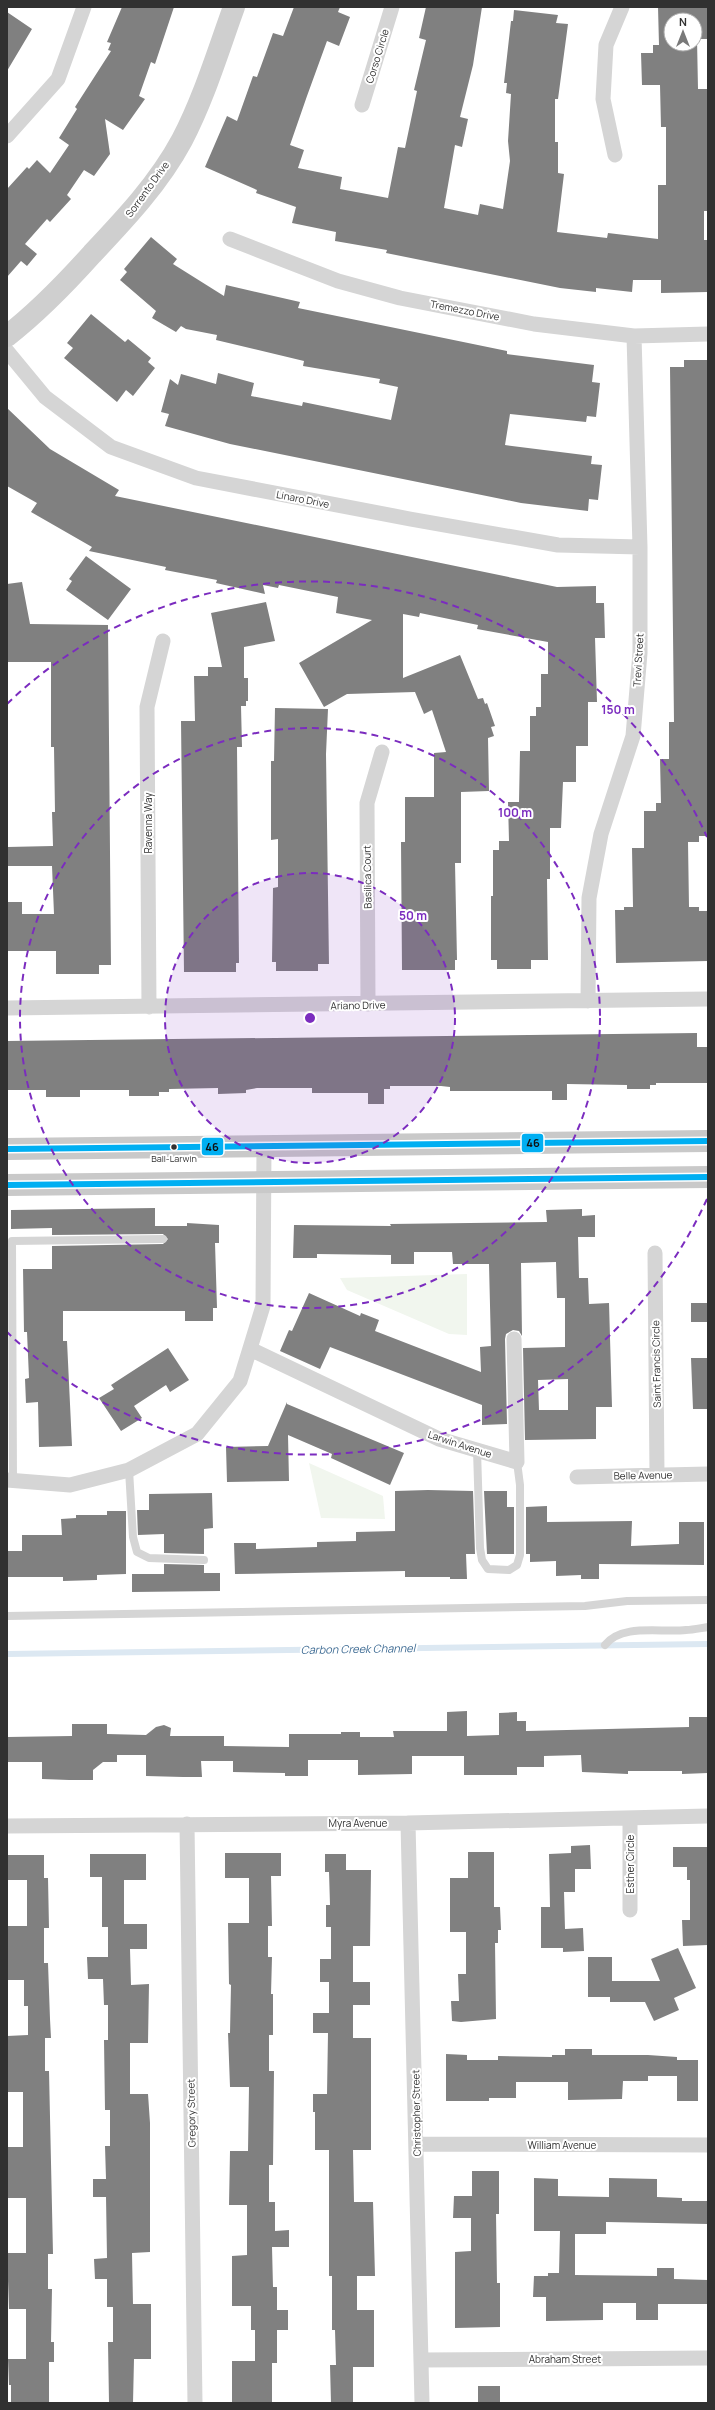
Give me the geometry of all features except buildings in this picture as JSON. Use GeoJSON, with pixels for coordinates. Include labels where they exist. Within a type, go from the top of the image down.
{"type":"FeatureCollection","features":[{"type":"Feature","properties":{"kind":"main road"},"geometry":{"type":"LineString","coordinates":[[7,1149],[708,1140]]}},
{"type":"Feature","properties":{"kind":"main road"},"geometry":{"type":"LineString","coordinates":[[7,1185],[708,1177]]}},
{"type":"Feature","properties":{"kind":"street"},"geometry":{"type":"LineString","coordinates":[[7,136],[58,79],[84,7]]}},
{"type":"Feature","properties":{"kind":"street","name":"Sorrento Drive"},"geometry":{"type":"LineString","coordinates":[[7,336],[25,322],[66,282],[130,214],[156,180],[182,140],[207,81],[234,7]]}},
{"type":"Feature","properties":{"kind":"street","name":"Corso Circle"},"geometry":{"type":"LineString","coordinates":[[362,105],[392,7]]}},
{"type":"Feature","properties":{"kind":"street"},"geometry":{"type":"LineString","coordinates":[[615,154],[603,99],[606,45],[622,7]]}},
{"type":"Feature","properties":{"kind":"street","name":"Tremezzo Drive"},"geometry":{"type":"LineString","coordinates":[[230,239],[338,281],[400,298],[534,324],[634,336],[708,334]]}},
{"type":"Feature","properties":{"kind":"street","name":"Trevi Street"},"geometry":{"type":"LineString","coordinates":[[588,1001],[589,898],[601,834],[633,736],[640,653],[640,547],[634,336]]}},
{"type":"Feature","properties":{"kind":"street","name":"Linaro Drive"},"geometry":{"type":"LineString","coordinates":[[7,351],[46,397],[111,447],[196,478],[410,519],[558,545],[640,547]]}},
{"type":"Feature","properties":{"kind":"street","name":"Ravenna Way"},"geometry":{"type":"LineString","coordinates":[[149,1007],[147,707],[163,641]]}},
{"type":"Feature","properties":{"kind":"street","name":"Basilica Court"},"geometry":{"type":"LineString","coordinates":[[368,1004],[367,803],[382,752]]}},
{"type":"Feature","properties":{"kind":"street","name":"Ariano Drive"},"geometry":{"type":"LineString","coordinates":[[7,1008],[708,999]]}},
{"type":"Feature","properties":{"kind":"street"},"geometry":{"type":"LineString","coordinates":[[10,1480],[70,1485],[129,1470],[197,1434],[240,1381],[263,1306],[264,1146]]}},
{"type":"Feature","properties":{"kind":"street","name":"Saint Francis Circle"},"geometry":{"type":"LineString","coordinates":[[655,1253],[657,1474]]}},
{"type":"Feature","properties":{"kind":"street"},"geometry":{"type":"LineString","coordinates":[[514,1339],[517,1462]]}},
{"type":"Feature","properties":{"kind":"street","name":"Larwin Avenue"},"geometry":{"type":"LineString","coordinates":[[250,1349],[439,1439],[517,1462]]}},
{"type":"Feature","properties":{"kind":"street","name":"Belle Avenue"},"geometry":{"type":"LineString","coordinates":[[577,1477],[708,1474]]}},
{"type":"Feature","properties":{"kind":"street","name":"Myra Avenue"},"geometry":{"type":"LineString","coordinates":[[7,1826],[408,1822],[708,1816]]}},
{"type":"Feature","properties":{"kind":"street","name":"Esther Circle"},"geometry":{"type":"LineString","coordinates":[[630,1818],[630,1910]]}},
{"type":"Feature","properties":{"kind":"street","name":"Christopher Street"},"geometry":{"type":"LineString","coordinates":[[408,1822],[422,2403]]}},
{"type":"Feature","properties":{"kind":"street","name":"Gregory Street"},"geometry":{"type":"LineString","coordinates":[[187,1824],[195,2403]]}},
{"type":"Feature","properties":{"kind":"street","name":"William Avenue"},"geometry":{"type":"LineString","coordinates":[[416,2144],[708,2145]]}},
{"type":"Feature","properties":{"kind":"street","name":"Abraham Street"},"geometry":{"type":"LineString","coordinates":[[422,2360],[708,2358]]}},
{"type":"Feature","properties":{"kind":"lane"},"geometry":{"type":"LineString","coordinates":[[10,1480],[12,1241],[163,1239]]}},
{"type":"Feature","properties":{"kind":"lane"},"geometry":{"type":"LineString","coordinates":[[477,1450],[480,1548],[482,1560],[488,1569],[509,1570],[517,1565],[519,1560],[520,1485],[517,1462]]}},
{"type":"Feature","properties":{"kind":"lane"},"geometry":{"type":"LineString","coordinates":[[129,1470],[133,1537],[137,1552],[149,1558],[204,1560]]}},
{"type":"Feature","properties":{"kind":"lane"},"geometry":{"type":"LineString","coordinates":[[7,1616],[586,1606],[627,1601],[708,1600]]}},
{"type":"Feature","properties":{"kind":"lane"},"geometry":{"type":"LineString","coordinates":[[605,1645],[609,1639],[633,1631],[686,1630],[708,1627]]}},
{"type":"Feature","properties":{"kind":"shaded area"},"geometry":{"type":"Polygon","coordinates":[[[467,1274],[467,1335],[449,1334],[347,1290],[340,1278],[467,1274]]]}},
{"type":"Feature","properties":{"kind":"shaded area"},"geometry":{"type":"Polygon","coordinates":[[[309,1463],[383,1496],[385,1519],[321,1518],[309,1463]]]}},
{"type":"Feature","properties":{"kind":"waterway","name":"Carbon Creek Channel"},"geometry":{"type":"LineString","coordinates":[[7,1654],[708,1644]]}},
{"type":"Feature","properties":{"kind":"transit line","name":"46"},"geometry":{"type":"LineString","coordinates":[[7,1149],[708,1141]]}},
{"type":"Feature","properties":{"kind":"transit line","name":"46"},"geometry":{"type":"LineString","coordinates":[[7,1185],[708,1177]]}},
{"type":"Feature","properties":{"kind":"place","name":"Ball-Larwin"},"geometry":{"type":"Point","coordinates":[174,1147]}}]}
